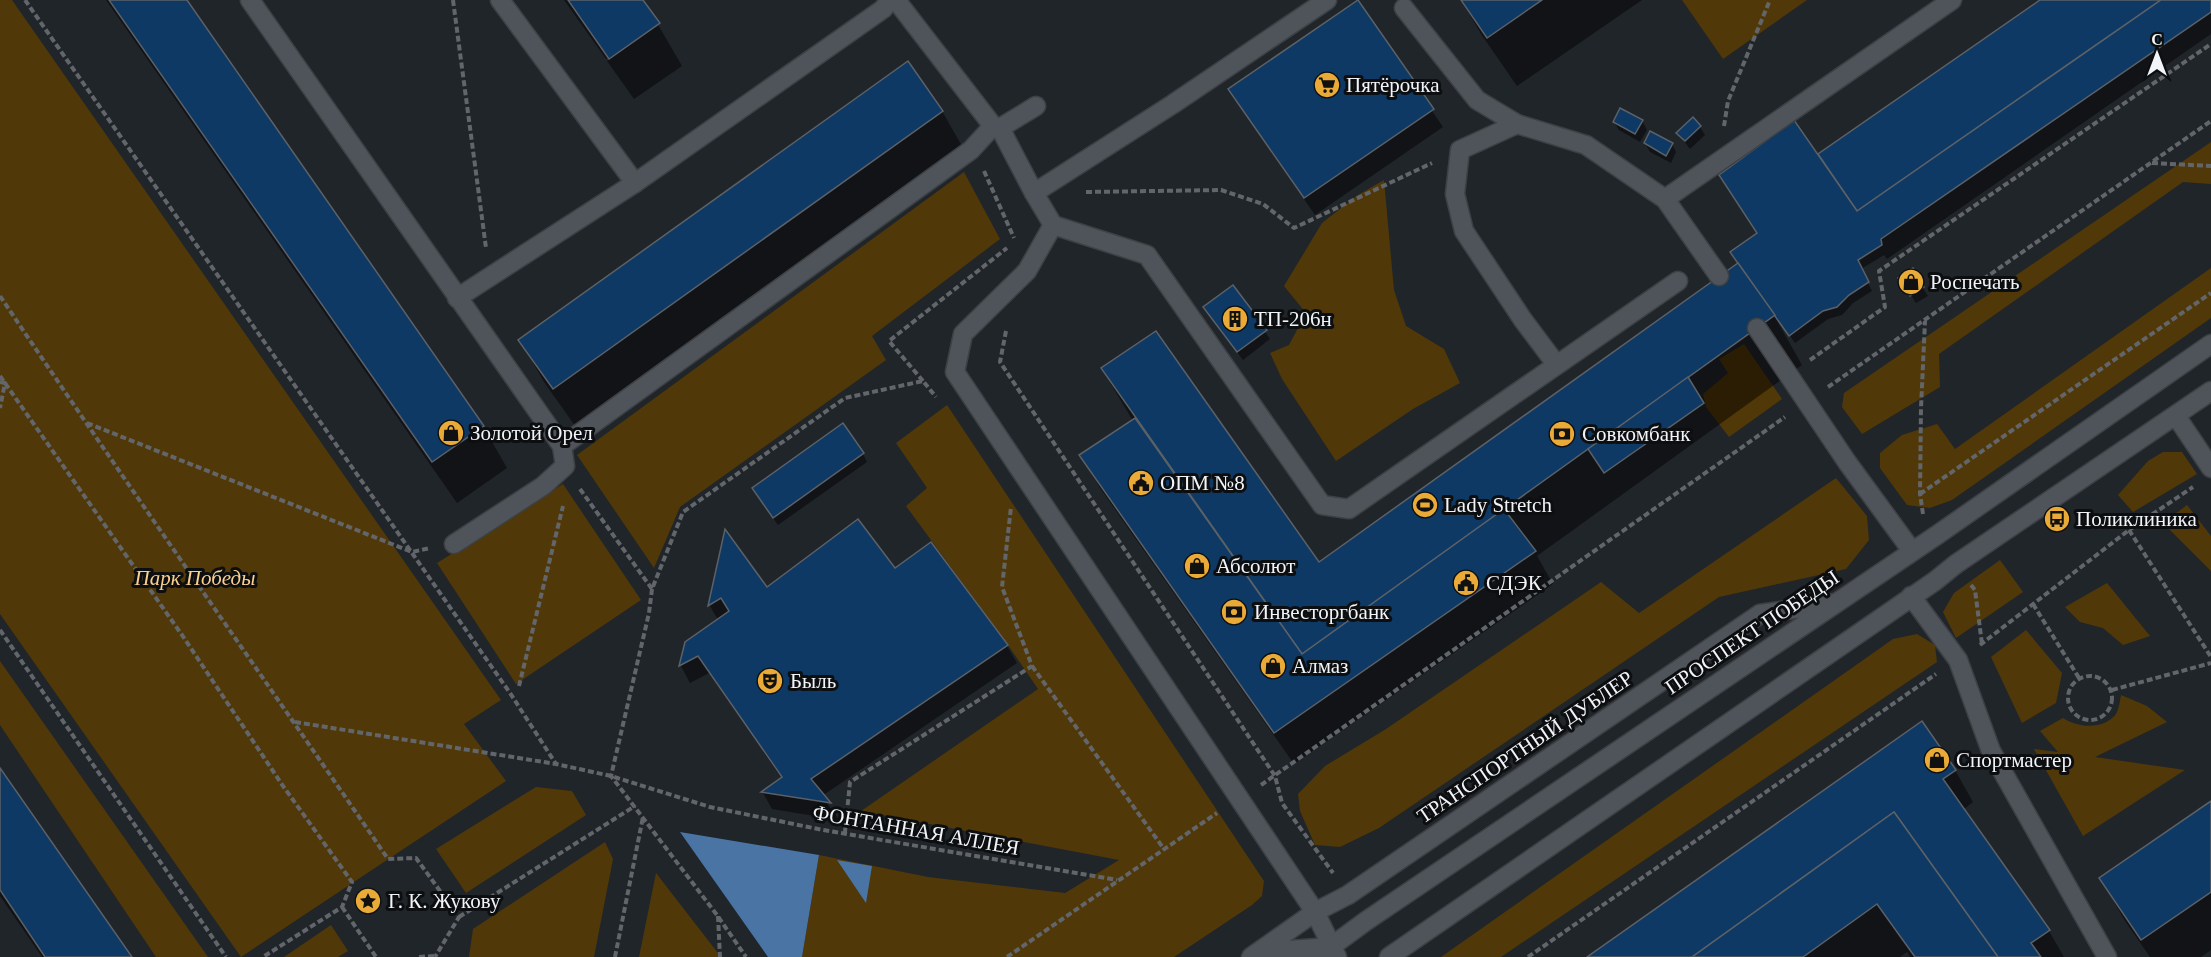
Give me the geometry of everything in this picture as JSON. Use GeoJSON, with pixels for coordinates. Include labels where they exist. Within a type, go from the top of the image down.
{"type":"FeatureCollection","features":[{"type":"Feature","properties":{"kind":"main road"},"geometry":{"type":"LineString","coordinates":[[250,0],[562,446],[565,466],[543,486],[454,544]]}},
{"type":"Feature","properties":{"kind":"main road"},"geometry":{"type":"LineString","coordinates":[[500,0],[634,183]]}},
{"type":"Feature","properties":{"kind":"main road"},"geometry":{"type":"LineString","coordinates":[[457,298],[634,183],[883,9],[890,0]]}},
{"type":"Feature","properties":{"kind":"main road"},"geometry":{"type":"LineString","coordinates":[[896,0],[996,127],[1053,225],[1147,255],[1322,506],[1349,509],[1678,281]]}},
{"type":"Feature","properties":{"kind":"main road"},"geometry":{"type":"LineString","coordinates":[[1034,193],[1173,104],[1327,0]]}},
{"type":"Feature","properties":{"kind":"main road"},"geometry":{"type":"LineString","coordinates":[[1665,199],[1952,0]]}},
{"type":"Feature","properties":{"kind":"main road"},"geometry":{"type":"LineString","coordinates":[[1404,8],[1477,100],[1517,124],[1586,145],[1665,199],[1719,276]]}},
{"type":"Feature","properties":{"kind":"main road"},"geometry":{"type":"LineString","coordinates":[[562,446],[971,150],[996,127],[1036,106]]}},
{"type":"Feature","properties":{"kind":"main road"},"geometry":{"type":"LineString","coordinates":[[1517,124],[1460,150],[1455,194],[1464,231],[1523,320],[1556,364]]}},
{"type":"Feature","properties":{"kind":"main road"},"geometry":{"type":"LineString","coordinates":[[1053,225],[1027,271],[963,334],[955,372],[1315,912],[1329,954],[1254,955]]}},
{"type":"Feature","properties":{"kind":"main road"},"geometry":{"type":"LineString","coordinates":[[1758,328],[1847,462],[1912,550]]}},
{"type":"Feature","properties":{"kind":"main road","name":"ПРОСПЕКТ ПОБЕДЫ"},"geometry":{"type":"LineString","coordinates":[[1329,954],[1386,908],[1937,535],[2211,344]]}},
{"type":"Feature","properties":{"kind":"main road"},"geometry":{"type":"LineString","coordinates":[[1389,957],[1935,581],[1956,564],[2211,391]]}},
{"type":"Feature","properties":{"kind":"main road"},"geometry":{"type":"LineString","coordinates":[[2176,416],[2206,474]]}},
{"type":"Feature","properties":{"kind":"main road"},"geometry":{"type":"LineString","coordinates":[[1911,596],[1958,660],[1991,751],[2107,957]]}},
{"type":"Feature","properties":{"kind":"main road","name":"ТРАНСПОРТНЫЙ ДУБЛЕР"},"geometry":{"type":"LineString","coordinates":[[1254,955],[1315,912],[1348,895],[1760,614],[1836,603]]}},
{"type":"Feature","properties":{"kind":"path"},"geometry":{"type":"LineString","coordinates":[[25,0],[510,693],[556,764]]}},
{"type":"Feature","properties":{"kind":"path"},"geometry":{"type":"LineString","coordinates":[[453,0],[490,278]]}},
{"type":"Feature","properties":{"kind":"path"},"geometry":{"type":"LineString","coordinates":[[1717,164],[1728,101],[1770,0]]}},
{"type":"Feature","properties":{"kind":"path"},"geometry":{"type":"LineString","coordinates":[[1789,375],[1885,307],[1879,271],[2211,44]]}},
{"type":"Feature","properties":{"kind":"path"},"geometry":{"type":"LineString","coordinates":[[1007,957],[1117,880],[1275,776],[1806,402],[2211,121]]}},
{"type":"Feature","properties":{"kind":"path"},"geometry":{"type":"LineString","coordinates":[[937,398],[889,341],[1015,241],[982,167],[971,150]]}},
{"type":"Feature","properties":{"kind":"path"},"geometry":{"type":"LineString","coordinates":[[1081,192],[1221,190],[1263,204],[1294,228],[1460,150]]}},
{"type":"Feature","properties":{"kind":"path"},"geometry":{"type":"LineString","coordinates":[[2151,163],[2211,166]]}},
{"type":"Feature","properties":{"kind":"path"},"geometry":{"type":"LineString","coordinates":[[1920,494],[2211,293]]}},
{"type":"Feature","properties":{"kind":"path"},"geometry":{"type":"LineString","coordinates":[[0,296],[388,859],[416,858],[459,916]]}},
{"type":"Feature","properties":{"kind":"path"},"geometry":{"type":"LineString","coordinates":[[1925,320],[1920,494],[1923,513],[1937,535]]}},
{"type":"Feature","properties":{"kind":"path"},"geometry":{"type":"LineString","coordinates":[[1011,326],[1005,333],[1000,362],[1275,776],[1282,803],[1348,895]]}},
{"type":"Feature","properties":{"kind":"path"},"geometry":{"type":"LineString","coordinates":[[0,376],[182,635],[283,786],[352,882],[342,907],[263,957]]}},
{"type":"Feature","properties":{"kind":"path"},"geometry":{"type":"LineString","coordinates":[[746,957],[717,915],[611,776],[649,613],[652,589],[683,512],[845,398],[923,381]]}},
{"type":"Feature","properties":{"kind":"path"},"geometry":{"type":"LineString","coordinates":[[0,408],[3,383]]}},
{"type":"Feature","properties":{"kind":"path"},"geometry":{"type":"LineString","coordinates":[[86,423],[412,552],[454,544]]}},
{"type":"Feature","properties":{"kind":"path"},"geometry":{"type":"LineString","coordinates":[[565,466],[652,589]]}},
{"type":"Feature","properties":{"kind":"path"},"geometry":{"type":"LineString","coordinates":[[519,686],[566,497],[565,466]]}},
{"type":"Feature","properties":{"kind":"path"},"geometry":{"type":"LineString","coordinates":[[1528,957],[1982,644],[2129,530],[2206,474]]}},
{"type":"Feature","properties":{"kind":"path"},"geometry":{"type":"LineString","coordinates":[[1011,506],[1002,587],[1032,666],[1164,849]]}},
{"type":"Feature","properties":{"kind":"path"},"geometry":{"type":"LineString","coordinates":[[2129,530],[2211,657]]}},
{"type":"Feature","properties":{"kind":"path"},"geometry":{"type":"LineString","coordinates":[[1956,564],[1975,590],[1982,644]]}},
{"type":"Feature","properties":{"kind":"path"},"geometry":{"type":"LineString","coordinates":[[2033,604],[2079,678]]}},
{"type":"Feature","properties":{"kind":"path"},"geometry":{"type":"LineString","coordinates":[[0,630],[226,957]]}},
{"type":"Feature","properties":{"kind":"path"},"geometry":{"type":"LineString","coordinates":[[2112,690],[2211,663]]}},
{"type":"Feature","properties":{"kind":"path"},"geometry":{"type":"LineString","coordinates":[[845,832],[850,782],[1032,666]]}},
{"type":"Feature","properties":{"kind":"path"},"geometry":{"type":"LineString","coordinates":[[2100,677],[2112,690],[2112,703],[2108,712],[2090,720],[2077,717],[2068,705],[2068,691],[2079,678],[2100,677]]}},
{"type":"Feature","properties":{"kind":"path","name":"ФОНТАННАЯ АЛЛЕЯ"},"geometry":{"type":"LineString","coordinates":[[295,722],[556,764],[611,776],[710,807],[823,830],[1117,880]]}},
{"type":"Feature","properties":{"kind":"path"},"geometry":{"type":"LineString","coordinates":[[419,957],[435,957],[459,916],[635,806]]}},
{"type":"Feature","properties":{"kind":"path"},"geometry":{"type":"LineString","coordinates":[[615,957],[643,816]]}},
{"type":"Feature","properties":{"kind":"path"},"geometry":{"type":"LineString","coordinates":[[342,907],[376,957]]}},
{"type":"Feature","properties":{"kind":"path"},"geometry":{"type":"LineString","coordinates":[[717,915],[720,957]]}},
{"type":"Feature","properties":{"kind":"green space","name":"Парк Победы"},"geometry":{"type":"Polygon","coordinates":[[[0,0],[12,0],[501,700],[464,724],[506,781],[241,957],[0,614],[0,0]]]}},
{"type":"Feature","properties":{"kind":"green space"},"geometry":{"type":"Polygon","coordinates":[[[1682,0],[1807,0],[1723,59],[1682,0]]]}},
{"type":"Feature","properties":{"kind":"green space"},"geometry":{"type":"Polygon","coordinates":[[[2211,142],[2211,184],[2183,182],[1939,354],[1940,387],[1862,434],[1842,407],[1844,393],[2211,142]]]}},
{"type":"Feature","properties":{"kind":"green space"},"geometry":{"type":"Polygon","coordinates":[[[964,172],[1000,239],[872,336],[886,360],[680,507],[654,568],[577,455],[964,172]]]}},
{"type":"Feature","properties":{"kind":"green space"},"geometry":{"type":"Polygon","coordinates":[[[1384,180],[1394,290],[1406,326],[1444,349],[1460,383],[1413,409],[1336,461],[1282,379],[1270,353],[1289,345],[1306,313],[1284,286],[1322,223],[1358,195],[1384,180]]]}},
{"type":"Feature","properties":{"kind":"green space"},"geometry":{"type":"Polygon","coordinates":[[[2211,268],[2211,318],[1952,500],[1930,508],[1907,505],[1880,468],[1880,453],[1902,435],[1937,424],[1955,449],[2211,268]]]}},
{"type":"Feature","properties":{"kind":"green space"},"geometry":{"type":"Polygon","coordinates":[[[1744,344],[1782,399],[1729,437],[1706,407],[1703,394],[1728,373],[1719,359],[1744,344]]]}},
{"type":"Feature","properties":{"kind":"green space"},"geometry":{"type":"Polygon","coordinates":[[[947,405],[1264,881],[1262,896],[1252,905],[1174,957],[802,957],[819,855],[928,877],[1065,893],[1119,860],[861,811],[1038,689],[906,506],[927,488],[896,443],[947,405]]]}},
{"type":"Feature","properties":{"kind":"green space"},"geometry":{"type":"Polygon","coordinates":[[[2163,452],[2182,452],[2197,474],[2133,512],[2118,495],[2148,461],[2163,452]]]}},
{"type":"Feature","properties":{"kind":"green space"},"geometry":{"type":"Polygon","coordinates":[[[1836,478],[1867,516],[1869,540],[1846,569],[1719,597],[1379,828],[1340,847],[1315,845],[1300,811],[1298,794],[1325,766],[1386,729],[1601,582],[1639,613],[1836,478]]]}},
{"type":"Feature","properties":{"kind":"green space"},"geometry":{"type":"Polygon","coordinates":[[[563,484],[641,600],[516,684],[437,563],[563,484]]]}},
{"type":"Feature","properties":{"kind":"green space"},"geometry":{"type":"Polygon","coordinates":[[[2187,505],[2211,536],[2211,571],[2163,523],[2187,505]]]}},
{"type":"Feature","properties":{"kind":"green space"},"geometry":{"type":"Polygon","coordinates":[[[2000,560],[2023,592],[1956,638],[1943,612],[1954,593],[2000,560]]]}},
{"type":"Feature","properties":{"kind":"green space"},"geometry":{"type":"Polygon","coordinates":[[[2107,583],[2150,636],[2123,645],[2103,628],[2080,622],[2065,607],[2107,583]]]}},
{"type":"Feature","properties":{"kind":"green space"},"geometry":{"type":"Polygon","coordinates":[[[2026,630],[2062,673],[2056,703],[2022,723],[1991,657],[2026,630]]]}},
{"type":"Feature","properties":{"kind":"green space"},"geometry":{"type":"Polygon","coordinates":[[[1917,634],[1935,645],[1937,662],[1501,957],[1441,957],[1893,639],[1917,634]]]}},
{"type":"Feature","properties":{"kind":"green space"},"geometry":{"type":"Polygon","coordinates":[[[0,661],[208,957],[156,957],[0,725],[0,661]]]}},
{"type":"Feature","properties":{"kind":"green space"},"geometry":{"type":"Polygon","coordinates":[[[2121,695],[2147,706],[2167,722],[2095,757],[2185,770],[2083,836],[2034,749],[2058,752],[2040,731],[2063,718],[2076,724],[2091,726],[2105,723],[2116,714],[2121,695]]]}},
{"type":"Feature","properties":{"kind":"green space"},"geometry":{"type":"Polygon","coordinates":[[[536,787],[572,791],[586,815],[466,893],[436,849],[536,787]]]}},
{"type":"Feature","properties":{"kind":"green space"},"geometry":{"type":"Polygon","coordinates":[[[605,842],[613,859],[594,957],[469,957],[473,929],[605,842]]]}},
{"type":"Feature","properties":{"kind":"green space"},"geometry":{"type":"Polygon","coordinates":[[[656,873],[721,957],[639,957],[656,873]]]}},
{"type":"Feature","properties":{"kind":"green space"},"geometry":{"type":"Polygon","coordinates":[[[331,925],[348,951],[338,957],[284,957],[331,925]]]}},
{"type":"Feature","properties":{"kind":"water"},"geometry":{"type":"Polygon","coordinates":[[[680,832],[819,855],[802,957],[768,957],[680,832]]]}},
{"type":"Feature","properties":{"kind":"water"},"geometry":{"type":"Polygon","coordinates":[[[837,860],[872,866],[866,903],[837,860]]]}},
{"type":"Feature","properties":{"kind":"building"},"geometry":{"type":"Polygon","coordinates":[[[109,0],[187,0],[484,426],[432,462],[109,0]]]}},
{"type":"Feature","properties":{"kind":"building"},"geometry":{"type":"Polygon","coordinates":[[[568,0],[643,0],[660,23],[609,59],[568,0]]]}},
{"type":"Feature","properties":{"kind":"building"},"geometry":{"type":"Polygon","coordinates":[[[1358,0],[1434,109],[1304,198],[1228,89],[1358,0]]]}},
{"type":"Feature","properties":{"kind":"building"},"geometry":{"type":"Polygon","coordinates":[[[1461,0],[1542,0],[1487,38],[1461,0]]]}},
{"type":"Feature","properties":{"kind":"building"},"geometry":{"type":"Polygon","coordinates":[[[2040,0],[2161,0],[1857,211],[1818,154],[2040,0]]]}},
{"type":"Feature","properties":{"kind":"building"},"geometry":{"type":"Polygon","coordinates":[[[2161,0],[2211,0],[2211,12],[1881,239],[1882,245],[1858,260],[1869,282],[1849,295],[1837,307],[1823,311],[1789,336],[1730,252],[1757,233],[1719,175],[1794,120],[1857,211],[2161,0]]]}},
{"type":"Feature","properties":{"kind":"building"},"geometry":{"type":"Polygon","coordinates":[[[908,61],[943,111],[553,389],[518,340],[908,61]]]}},
{"type":"Feature","properties":{"kind":"building"},"geometry":{"type":"Polygon","coordinates":[[[1620,108],[1643,120],[1635,134],[1613,122],[1620,108]]]}},
{"type":"Feature","properties":{"kind":"building"},"geometry":{"type":"Polygon","coordinates":[[[1693,117],[1701,126],[1685,141],[1676,133],[1693,117]]]}},
{"type":"Feature","properties":{"kind":"building"},"geometry":{"type":"Polygon","coordinates":[[[1650,131],[1673,143],[1666,156],[1644,143],[1650,131]]]}},
{"type":"Feature","properties":{"kind":"building"},"geometry":{"type":"Polygon","coordinates":[[[1738,263],[1775,315],[1302,654],[1101,368],[1156,331],[1319,562],[1738,263]]]}},
{"type":"Feature","properties":{"kind":"building","name":"Роспечать"},"geometry":{"type":"Polygon","coordinates":[[[1913,268],[1924,287],[1910,296],[1898,278],[1913,268]]]}},
{"type":"Feature","properties":{"kind":"building","name":"ТП-206н"},"geometry":{"type":"Polygon","coordinates":[[[1233,285],[1267,330],[1237,352],[1203,307],[1233,285]]]}},
{"type":"Feature","properties":{"kind":"building"},"geometry":{"type":"Polygon","coordinates":[[[1688,377],[1704,403],[1604,473],[1588,449],[1688,377]]]}},
{"type":"Feature","properties":{"kind":"building"},"geometry":{"type":"Polygon","coordinates":[[[1135,418],[1302,654],[1504,509],[1536,551],[1274,733],[1079,455],[1135,418]]]}},
{"type":"Feature","properties":{"kind":"building"},"geometry":{"type":"Polygon","coordinates":[[[843,423],[864,453],[773,518],[752,488],[843,423]]]}},
{"type":"Feature","properties":{"kind":"building"},"geometry":{"type":"Polygon","coordinates":[[[858,519],[895,568],[931,542],[1008,645],[811,779],[831,803],[761,792],[782,777],[698,656],[679,666],[685,642],[729,611],[721,598],[708,606],[725,529],[767,587],[858,519]]]}},
{"type":"Feature","properties":{"kind":"building"},"geometry":{"type":"Polygon","coordinates":[[[1922,721],[1956,770],[1943,779],[2050,930],[2031,943],[2041,957],[1998,957],[1894,812],[1692,957],[1587,957],[1922,721]]]}},
{"type":"Feature","properties":{"kind":"building"},"geometry":{"type":"Polygon","coordinates":[[[0,768],[132,957],[45,957],[0,890],[0,768]]]}},
{"type":"Feature","properties":{"kind":"building"},"geometry":{"type":"Polygon","coordinates":[[[2211,801],[2211,892],[2141,940],[2099,878],[2211,801]]]}},
{"type":"Feature","properties":{"kind":"building"},"geometry":{"type":"Polygon","coordinates":[[[1894,812],[1998,957],[1915,957],[1877,904],[1803,957],[1692,957],[1894,812]]]}},
{"type":"Feature","properties":{"kind":"place","name":"Пятёрочка"},"geometry":{"type":"Point","coordinates":[1327,85]}},
{"type":"Feature","properties":{"kind":"place","name":"Роспечать"},"geometry":{"type":"Point","coordinates":[1911,282]}},
{"type":"Feature","properties":{"kind":"place","name":"ТП-206н"},"geometry":{"type":"Point","coordinates":[1235,319]}},
{"type":"Feature","properties":{"kind":"place","name":"Золотой Орел"},"geometry":{"type":"Point","coordinates":[451,433]}},
{"type":"Feature","properties":{"kind":"place","name":"Совкомбанк"},"geometry":{"type":"Point","coordinates":[1562,434]}},
{"type":"Feature","properties":{"kind":"place","name":"ОПМ №8"},"geometry":{"type":"Point","coordinates":[1141,483]}},
{"type":"Feature","properties":{"kind":"place","name":"Lady Stretch"},"geometry":{"type":"Point","coordinates":[1425,505]}},
{"type":"Feature","properties":{"kind":"place","name":"Поликлиника"},"geometry":{"type":"Point","coordinates":[2057,519]}},
{"type":"Feature","properties":{"kind":"place","name":"Абсолют"},"geometry":{"type":"Point","coordinates":[1197,566]}},
{"type":"Feature","properties":{"kind":"place","name":"СДЭК"},"geometry":{"type":"Point","coordinates":[1466,583]}},
{"type":"Feature","properties":{"kind":"place","name":"Инвесторгбанк"},"geometry":{"type":"Point","coordinates":[1234,612]}},
{"type":"Feature","properties":{"kind":"place","name":"Алмаз"},"geometry":{"type":"Point","coordinates":[1273,666]}},
{"type":"Feature","properties":{"kind":"place","name":"Быль"},"geometry":{"type":"Point","coordinates":[770,681]}},
{"type":"Feature","properties":{"kind":"place","name":"Спортмастер"},"geometry":{"type":"Point","coordinates":[1937,760]}},
{"type":"Feature","properties":{"kind":"place","name":"Г. К. Жукову"},"geometry":{"type":"Point","coordinates":[368,901]}}]}
